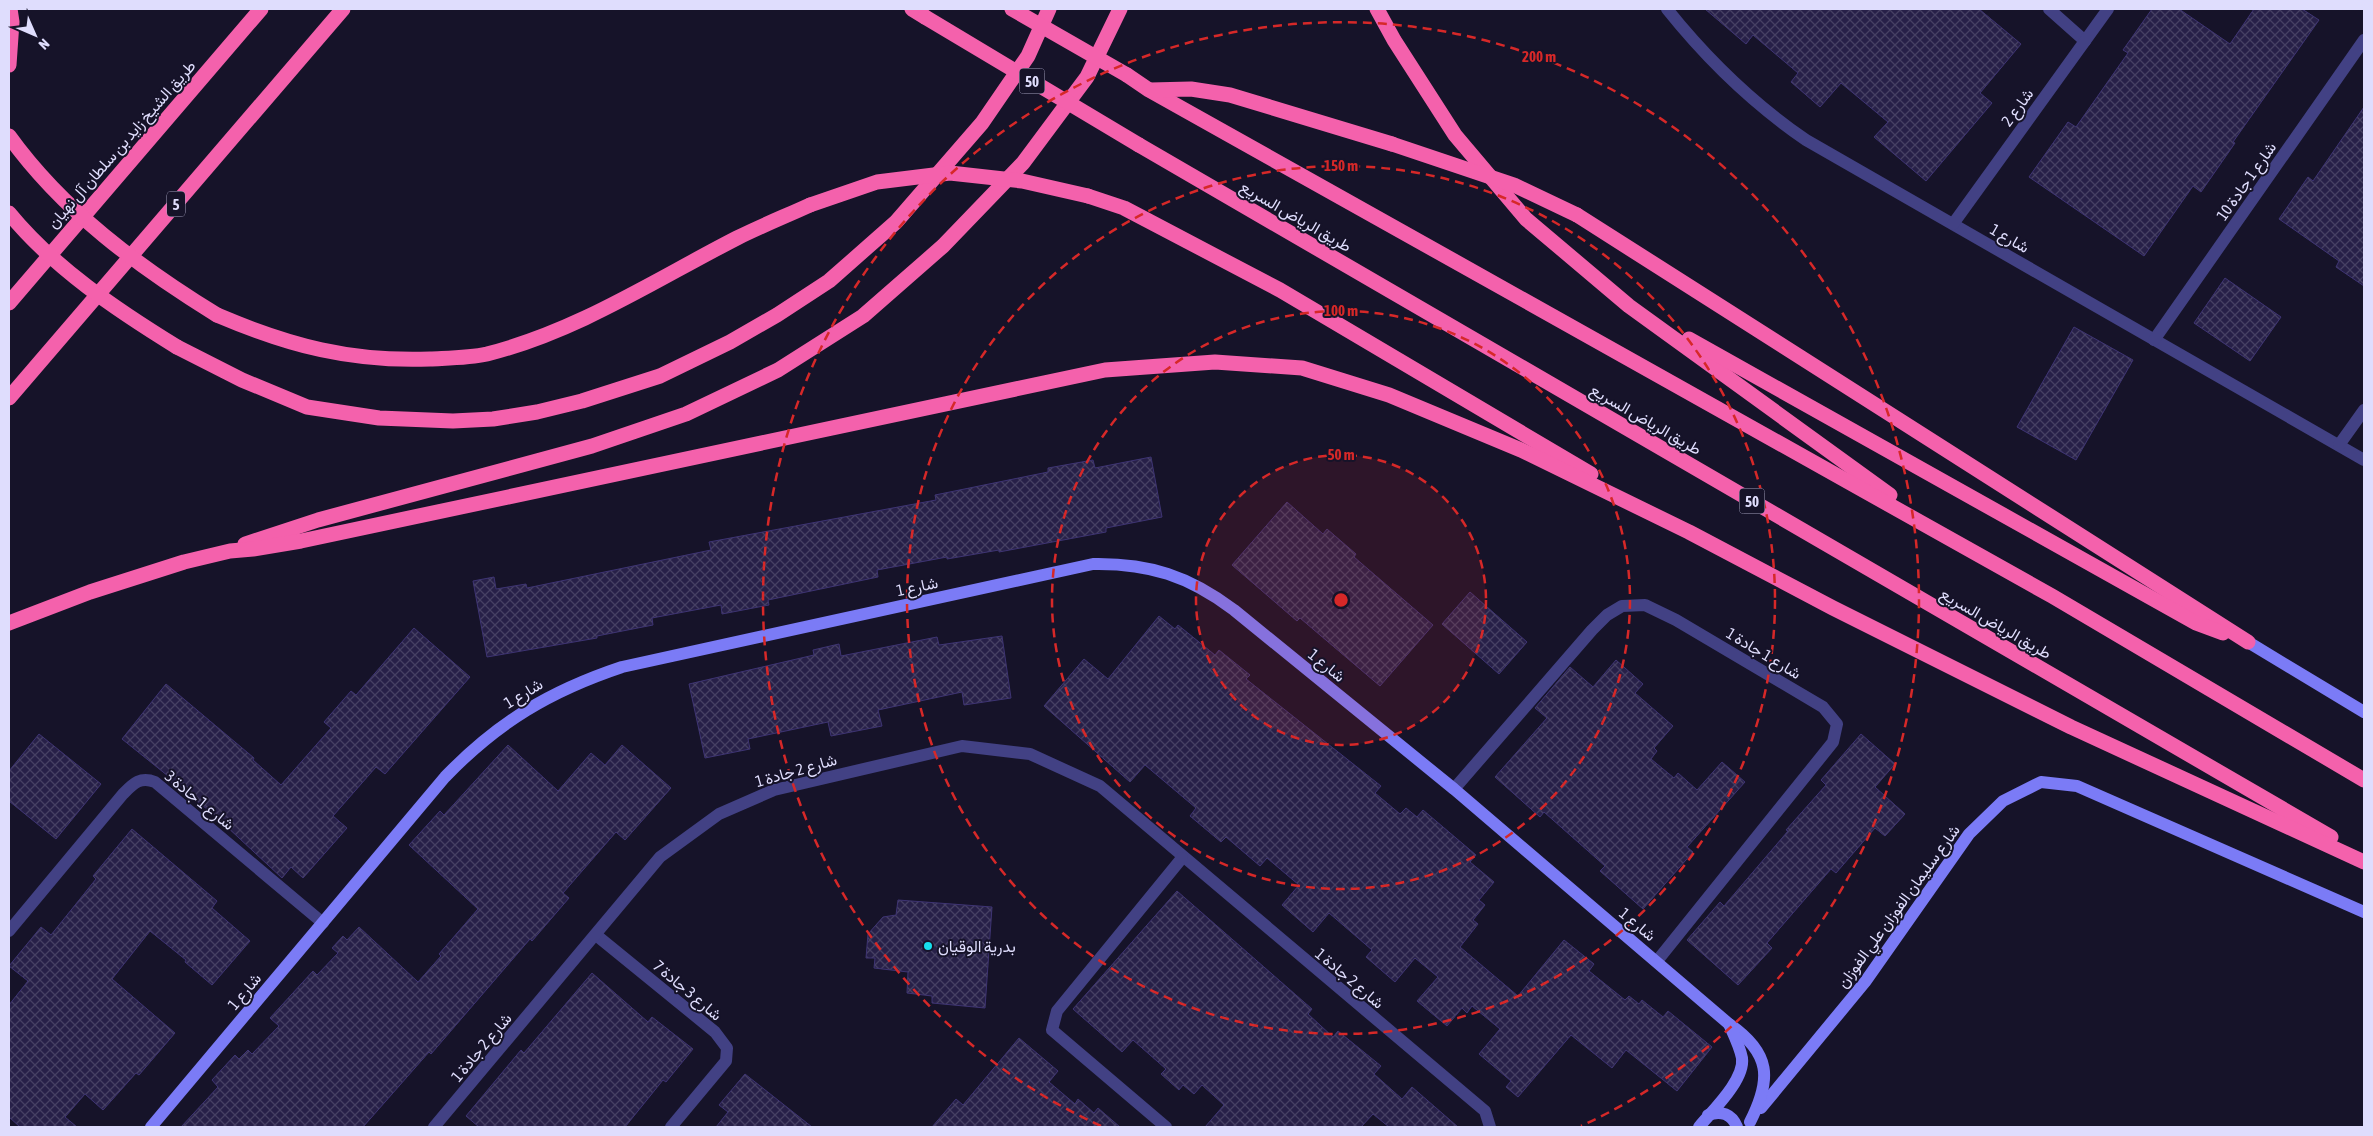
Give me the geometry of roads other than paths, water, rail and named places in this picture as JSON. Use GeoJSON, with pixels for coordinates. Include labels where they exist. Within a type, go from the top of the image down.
{"type":"FeatureCollection","features":[{"type":"Feature","properties":{"kind":"highway"},"geometry":{"type":"LineString","coordinates":[[9,65],[12,22],[10,9]]}},
{"type":"Feature","properties":{"kind":"highway","name":"طريق الشيخ زايد بن سلطان آل نهيان"},"geometry":{"type":"LineString","coordinates":[[9,303],[261,9]]}},
{"type":"Feature","properties":{"kind":"highway","name":"5"},"geometry":{"type":"LineString","coordinates":[[9,398],[343,9]]}},
{"type":"Feature","properties":{"kind":"highway","name":"طريق الرياض السريع"},"geometry":{"type":"LineString","coordinates":[[912,9],[1139,145],[2364,857]]}},
{"type":"Feature","properties":{"kind":"highway"},"geometry":{"type":"LineString","coordinates":[[1012,9],[1149,90],[2052,596],[2364,780]]}},
{"type":"Feature","properties":{"kind":"highway"},"geometry":{"type":"LineString","coordinates":[[9,213],[62,266],[117,310],[177,347],[242,380],[306,407],[379,418],[453,421],[493,419],[537,412],[582,401],[660,376],[730,342],[777,315],[828,281],[896,222],[982,123],[1028,56],[1049,9]]}},
{"type":"Feature","properties":{"kind":"highway"},"geometry":{"type":"LineString","coordinates":[[9,623],[130,579],[230,551],[308,523],[592,446],[686,414],[778,370],[864,316],[943,246],[1023,163],[1087,78],[1120,9]]}},
{"type":"Feature","properties":{"kind":"highway"},"geometry":{"type":"LineString","coordinates":[[1377,9],[1394,40],[1455,135],[1526,219],[1629,306],[1878,487],[2052,596]]}},
{"type":"Feature","properties":{"kind":"highway"},"geometry":{"type":"LineString","coordinates":[[1382,9],[1394,40]]}},
{"type":"Feature","properties":{"kind":"highway"},"geometry":{"type":"LineString","coordinates":[[1149,90],[1192,89],[1230,95],[1392,144],[1514,184],[1577,215],[2248,642]]}},
{"type":"Feature","properties":{"kind":"highway"},"geometry":{"type":"LineString","coordinates":[[9,136],[60,196],[109,241],[161,280],[217,315],[255,331],[295,344],[347,356],[413,360],[485,354],[549,335],[616,305],[737,238],[810,205],[878,182],[950,173],[1022,181],[1088,196],[1124,208],[1280,290],[1689,532]]}},
{"type":"Feature","properties":{"kind":"highway"},"geometry":{"type":"LineString","coordinates":[[1629,306],[2196,623],[2248,642]]}},
{"type":"Feature","properties":{"kind":"highway"},"geometry":{"type":"LineString","coordinates":[[230,551],[253,550],[319,537],[1105,370],[1215,362],[1302,368],[1389,395],[1521,450],[1689,532],[1833,608],[2071,727],[2364,862]]}},
{"type":"Feature","properties":{"kind":"street","name":"شارع 1"},"geometry":{"type":"LineString","coordinates":[[1667,9],[1714,64],[1781,123],[1806,140],[2364,460]]}},
{"type":"Feature","properties":{"kind":"street"},"geometry":{"type":"LineString","coordinates":[[2049,9],[2085,41]]}},
{"type":"Feature","properties":{"kind":"street","name":"شارع 2"},"geometry":{"type":"LineString","coordinates":[[1953,224],[2108,9]]}},
{"type":"Feature","properties":{"kind":"street","name":"شارع 1 جادة 10"},"geometry":{"type":"LineString","coordinates":[[2154,340],[2364,40]]}},
{"type":"Feature","properties":{"kind":"street"},"geometry":{"type":"LineString","coordinates":[[2339,445],[2364,410]]}},
{"type":"Feature","properties":{"kind":"street","name":"شارع 1"},"geometry":{"type":"LineString","coordinates":[[151,1127],[465,756],[511,719],[562,689],[622,667],[1093,564],[1132,565],[1151,568],[1180,578],[1215,596],[1454,789],[1729,1024],[1748,1037],[1760,1055],[1765,1077],[1761,1099],[1748,1124]]}},
{"type":"Feature","properties":{"kind":"street","name":"شارع 1 جادة 1"},"geometry":{"type":"LineString","coordinates":[[1454,789],[1592,630],[1607,615],[1622,606],[1645,605],[1676,620],[1823,707],[1837,724],[1833,742],[1657,961]]}},
{"type":"Feature","properties":{"kind":"street"},"geometry":{"type":"LineString","coordinates":[[2248,642],[2364,712]]}},
{"type":"Feature","properties":{"kind":"street","name":"شارع 2 جادة 1"},"geometry":{"type":"LineString","coordinates":[[434,1127],[660,857],[719,814],[774,790],[962,746],[1030,754],[1100,786],[1182,858],[1485,1111],[1490,1127]]}},
{"type":"Feature","properties":{"kind":"street","name":"شارع 1 جادة 3"},"geometry":{"type":"LineString","coordinates":[[9,931],[123,794],[139,780],[148,779],[155,782],[322,923]]}},
{"type":"Feature","properties":{"kind":"street","name":"شارع سليمان الفوزان علي الفوزان"},"geometry":{"type":"LineString","coordinates":[[1748,1124],[1866,982],[1969,834],[2003,802],[2041,782],[2077,786],[2364,912]]}},
{"type":"Feature","properties":{"kind":"street"},"geometry":{"type":"LineString","coordinates":[[1166,1127],[1052,1030],[1057,1011],[1182,858]]}},
{"type":"Feature","properties":{"kind":"street","name":"شارع 3 جادة 7"},"geometry":{"type":"LineString","coordinates":[[596,935],[715,1032],[727,1048],[726,1060],[671,1127]]}},
{"type":"Feature","properties":{"kind":"street","name":"شارع 1"},"geometry":{"type":"LineString","coordinates":[[1708,1116],[1741,1071],[1742,1058],[1729,1024]]}},
{"type":"Feature","properties":{"kind":"street"},"geometry":{"type":"LineString","coordinates":[[1698,1127],[1708,1116],[1715,1113],[1728,1115],[1733,1119],[1737,1127]]}},
{"type":"Feature","properties":{"kind":"place","name":"بدرية الوقيان"},"geometry":{"type":"Point","coordinates":[928,946]}}]}
